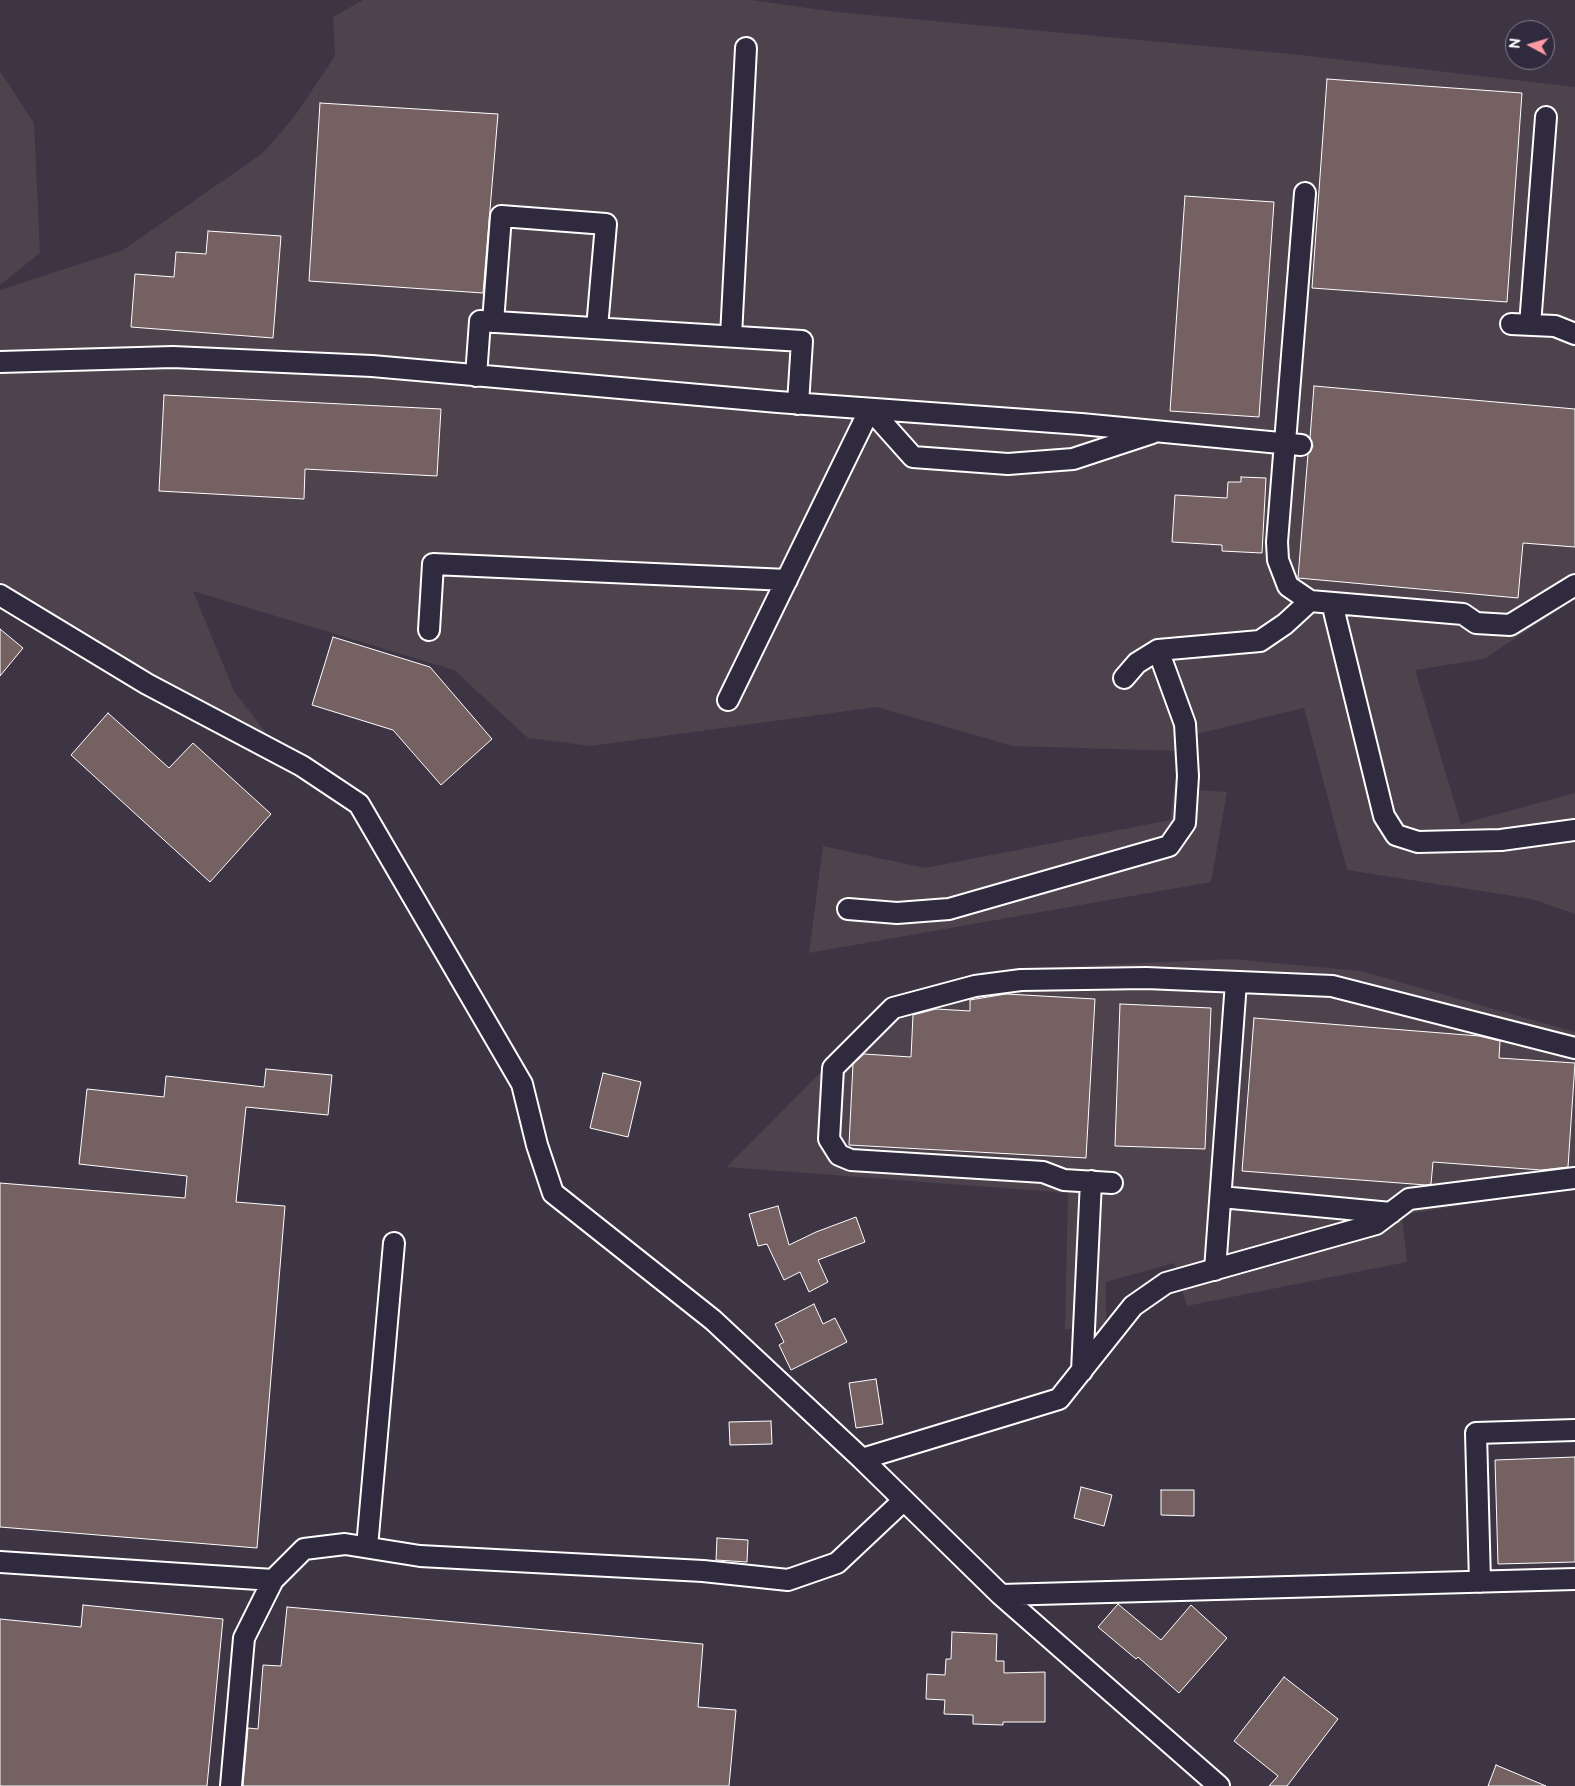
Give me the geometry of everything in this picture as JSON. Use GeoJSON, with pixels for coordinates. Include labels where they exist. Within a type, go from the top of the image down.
{"type":"FeatureCollection","features":[{"type":"Feature","properties":{"kind":"street"},"geometry":{"type":"LineString","coordinates":[[731,336],[746,48]]}},
{"type":"Feature","properties":{"kind":"street"},"geometry":{"type":"LineString","coordinates":[[1546,117],[1520,325],[1555,326],[1575,334]]}},
{"type":"Feature","properties":{"kind":"street"},"geometry":{"type":"LineString","coordinates":[[1305,192],[1293,444],[1277,542],[1278,560],[1288,586],[1310,601],[1463,614],[1476,623],[1510,625],[1575,585]]}},
{"type":"Feature","properties":{"kind":"street"},"geometry":{"type":"LineString","coordinates":[[492,322],[501,216],[606,224],[597,328]]}},
{"type":"Feature","properties":{"kind":"street"},"geometry":{"type":"LineString","coordinates":[[476,376],[480,321],[802,341],[798,404]]}},
{"type":"Feature","properties":{"kind":"street"},"geometry":{"type":"LineString","coordinates":[[0,362],[174,357],[372,366],[798,404],[1158,431],[1293,444]]}},
{"type":"Feature","properties":{"kind":"street"},"geometry":{"type":"LineString","coordinates":[[870,409],[913,457],[923,458],[1008,464],[1073,459],[1158,431]]}},
{"type":"Feature","properties":{"kind":"street"},"geometry":{"type":"LineString","coordinates":[[728,700],[870,409]]}},
{"type":"Feature","properties":{"kind":"street"},"geometry":{"type":"LineString","coordinates":[[429,630],[433,564],[787,580]]}},
{"type":"Feature","properties":{"kind":"street"},"geometry":{"type":"LineString","coordinates":[[0,595],[147,684],[302,766],[359,804],[522,1084],[537,1145],[553,1193],[713,1320],[862,1459],[1001,1595],[1219,1786]]}},
{"type":"Feature","properties":{"kind":"street"},"geometry":{"type":"LineString","coordinates":[[1124,678],[1137,663],[1158,650],[1260,641],[1285,624],[1310,601]]}},
{"type":"Feature","properties":{"kind":"street"},"geometry":{"type":"LineString","coordinates":[[1332,603],[1384,816],[1396,835],[1418,842],[1501,840],[1575,830]]}},
{"type":"Feature","properties":{"kind":"street"},"geometry":{"type":"LineString","coordinates":[[848,909],[897,913],[949,909],[1169,846],[1185,823],[1188,768],[1185,724],[1158,650]]}},
{"type":"Feature","properties":{"kind":"street"},"geometry":{"type":"LineString","coordinates":[[1112,1183],[1064,1180],[1043,1172],[851,1160],[839,1155],[829,1139],[834,1068],[892,1008],[975,986],[1021,980],[1137,978],[1332,986],[1575,1048]]}},
{"type":"Feature","properties":{"kind":"street"},"geometry":{"type":"LineString","coordinates":[[1215,1270],[1236,982]]}},
{"type":"Feature","properties":{"kind":"street"},"geometry":{"type":"LineString","coordinates":[[862,1459],[1059,1399],[1133,1306],[1166,1284],[1376,1224],[1409,1200],[1575,1178]]}},
{"type":"Feature","properties":{"kind":"street"},"geometry":{"type":"LineString","coordinates":[[1082,1372],[1091,1182]]}},
{"type":"Feature","properties":{"kind":"street"},"geometry":{"type":"LineString","coordinates":[[1220,1197],[1391,1213]]}},
{"type":"Feature","properties":{"kind":"street"},"geometry":{"type":"LineString","coordinates":[[367,1547],[394,1243]]}},
{"type":"Feature","properties":{"kind":"street"},"geometry":{"type":"LineString","coordinates":[[1480,1582],[1476,1433],[1575,1430]]}},
{"type":"Feature","properties":{"kind":"street"},"geometry":{"type":"LineString","coordinates":[[231,1786],[244,1638],[273,1580],[304,1550],[345,1544],[420,1556],[702,1571],[788,1580],[837,1563],[904,1500]]}},
{"type":"Feature","properties":{"kind":"street"},"geometry":{"type":"LineString","coordinates":[[0,1562],[273,1580]]}},
{"type":"Feature","properties":{"kind":"street"},"geometry":{"type":"LineString","coordinates":[[1001,1595],[1575,1579]]}},
{"type":"Feature","properties":{"kind":"shaded area"},"geometry":{"type":"Polygon","coordinates":[[[363,0],[751,0],[836,12],[1292,54],[1575,87],[1575,599],[1484,659],[1415,670],[1461,824],[1575,793],[1575,914],[1532,899],[1347,870],[1304,708],[1197,734],[1197,790],[1227,792],[1211,882],[809,953],[823,846],[925,868],[1170,820],[1179,751],[1013,746],[877,707],[591,746],[528,738],[454,670],[193,591],[234,691],[272,741],[169,685],[0,582],[0,290],[123,250],[263,153],[294,117],[335,56],[333,17],[363,0]]]}},
{"type":"Feature","properties":{"kind":"shaded area"},"geometry":{"type":"Polygon","coordinates":[[[0,71],[34,123],[40,253],[0,285],[0,71]]]}},
{"type":"Feature","properties":{"kind":"shaded area"},"geometry":{"type":"Polygon","coordinates":[[[1232,959],[1361,971],[1575,1032],[1575,1187],[1402,1215],[1407,1262],[1187,1306],[1174,1263],[1106,1282],[1106,1329],[1065,1329],[1068,1193],[727,1167],[888,1004],[1011,969],[1232,959]]]}},
{"type":"Feature","properties":{"kind":"building"},"geometry":{"type":"Polygon","coordinates":[[[1327,79],[1522,93],[1507,302],[1312,288],[1327,79]]]}},
{"type":"Feature","properties":{"kind":"building"},"geometry":{"type":"Polygon","coordinates":[[[320,103],[498,114],[483,293],[309,281],[320,103]]]}},
{"type":"Feature","properties":{"kind":"building"},"geometry":{"type":"Polygon","coordinates":[[[1185,196],[1274,202],[1259,417],[1170,411],[1185,196]]]}},
{"type":"Feature","properties":{"kind":"building"},"geometry":{"type":"Polygon","coordinates":[[[208,231],[281,236],[273,338],[131,327],[135,274],[174,277],[176,252],[206,254],[208,231]]]}},
{"type":"Feature","properties":{"kind":"building"},"geometry":{"type":"Polygon","coordinates":[[[1314,386],[1575,409],[1575,547],[1523,543],[1518,598],[1298,578],[1308,454],[1313,446],[1310,438],[1314,386]]]}},
{"type":"Feature","properties":{"kind":"building"},"geometry":{"type":"Polygon","coordinates":[[[164,395],[441,409],[437,476],[305,469],[304,499],[159,491],[164,395]]]}},
{"type":"Feature","properties":{"kind":"building"},"geometry":{"type":"Polygon","coordinates":[[[1241,477],[1266,478],[1262,553],[1222,551],[1222,545],[1172,542],[1175,495],[1227,498],[1228,482],[1241,482],[1241,477]]]}},
{"type":"Feature","properties":{"kind":"building"},"geometry":{"type":"Polygon","coordinates":[[[0,629],[23,648],[0,676],[0,629]]]}},
{"type":"Feature","properties":{"kind":"building"},"geometry":{"type":"Polygon","coordinates":[[[333,637],[430,667],[492,739],[441,785],[393,730],[312,705],[333,637]]]}},
{"type":"Feature","properties":{"kind":"building"},"geometry":{"type":"Polygon","coordinates":[[[108,713],[169,768],[193,743],[271,814],[210,882],[71,755],[108,713]]]}},
{"type":"Feature","properties":{"kind":"building"},"geometry":{"type":"Polygon","coordinates":[[[1006,994],[1095,999],[1086,1158],[849,1145],[853,1064],[864,1054],[911,1057],[913,1015],[936,1009],[970,1011],[970,1000],[1006,994]]]}},
{"type":"Feature","properties":{"kind":"building"},"geometry":{"type":"Polygon","coordinates":[[[1120,1004],[1211,1008],[1205,1149],[1115,1146],[1120,1004]]]}},
{"type":"Feature","properties":{"kind":"building"},"geometry":{"type":"Polygon","coordinates":[[[1254,1018],[1479,1036],[1500,1041],[1499,1058],[1575,1063],[1568,1167],[1541,1170],[1433,1162],[1431,1184],[1426,1185],[1242,1171],[1254,1018]]]}},
{"type":"Feature","properties":{"kind":"building"},"geometry":{"type":"Polygon","coordinates":[[[266,1069],[332,1075],[328,1115],[246,1107],[236,1202],[285,1206],[257,1548],[0,1527],[0,1183],[185,1198],[187,1176],[79,1164],[87,1089],[164,1097],[166,1076],[264,1087],[266,1069]]]}},
{"type":"Feature","properties":{"kind":"building"},"geometry":{"type":"Polygon","coordinates":[[[603,1073],[641,1082],[628,1137],[590,1128],[603,1073]]]}},
{"type":"Feature","properties":{"kind":"building"},"geometry":{"type":"Polygon","coordinates":[[[778,1206],[789,1245],[816,1232],[856,1217],[865,1242],[818,1260],[828,1282],[809,1292],[800,1272],[784,1280],[767,1244],[758,1246],[749,1214],[778,1206]]]}},
{"type":"Feature","properties":{"kind":"building"},"geometry":{"type":"Polygon","coordinates":[[[814,1304],[823,1324],[835,1318],[847,1342],[791,1370],[779,1345],[784,1342],[775,1324],[814,1304]]]}},
{"type":"Feature","properties":{"kind":"building"},"geometry":{"type":"Polygon","coordinates":[[[876,1379],[883,1424],[856,1428],[849,1383],[876,1379]]]}},
{"type":"Feature","properties":{"kind":"building"},"geometry":{"type":"Polygon","coordinates":[[[771,1421],[772,1444],[730,1445],[729,1422],[771,1421]]]}},
{"type":"Feature","properties":{"kind":"building"},"geometry":{"type":"Polygon","coordinates":[[[1575,1457],[1575,1562],[1498,1564],[1495,1460],[1575,1457]]]}},
{"type":"Feature","properties":{"kind":"building"},"geometry":{"type":"Polygon","coordinates":[[[1081,1487],[1112,1495],[1104,1526],[1074,1518],[1081,1487]]]}},
{"type":"Feature","properties":{"kind":"building"},"geometry":{"type":"Polygon","coordinates":[[[1161,1490],[1194,1490],[1194,1516],[1161,1515],[1161,1490]]]}},
{"type":"Feature","properties":{"kind":"building"},"geometry":{"type":"Polygon","coordinates":[[[717,1538],[748,1540],[747,1562],[716,1560],[717,1538]]]}},
{"type":"Feature","properties":{"kind":"building"},"geometry":{"type":"Polygon","coordinates":[[[1118,1604],[1161,1640],[1191,1605],[1227,1638],[1179,1693],[1138,1657],[1136,1659],[1098,1627],[1118,1604]]]}},
{"type":"Feature","properties":{"kind":"building"},"geometry":{"type":"Polygon","coordinates":[[[83,1605],[223,1619],[207,1786],[0,1786],[0,1619],[81,1627],[83,1605]]]}},
{"type":"Feature","properties":{"kind":"building"},"geometry":{"type":"Polygon","coordinates":[[[287,1607],[703,1644],[698,1707],[736,1710],[729,1786],[243,1786],[248,1728],[258,1729],[263,1665],[281,1666],[287,1607]]]}},
{"type":"Feature","properties":{"kind":"building"},"geometry":{"type":"Polygon","coordinates":[[[952,1632],[997,1634],[996,1661],[1004,1661],[1004,1673],[1045,1672],[1045,1722],[1003,1722],[1003,1725],[973,1724],[973,1715],[944,1714],[945,1700],[926,1699],[927,1674],[945,1675],[946,1659],[951,1659],[952,1632]]]}},
{"type":"Feature","properties":{"kind":"building"},"geometry":{"type":"Polygon","coordinates":[[[1284,1677],[1338,1719],[1287,1786],[1269,1786],[1278,1776],[1234,1741],[1284,1677]]]}},
{"type":"Feature","properties":{"kind":"building"},"geometry":{"type":"Polygon","coordinates":[[[1496,1765],[1546,1786],[1488,1786],[1496,1765]]]}}]}
